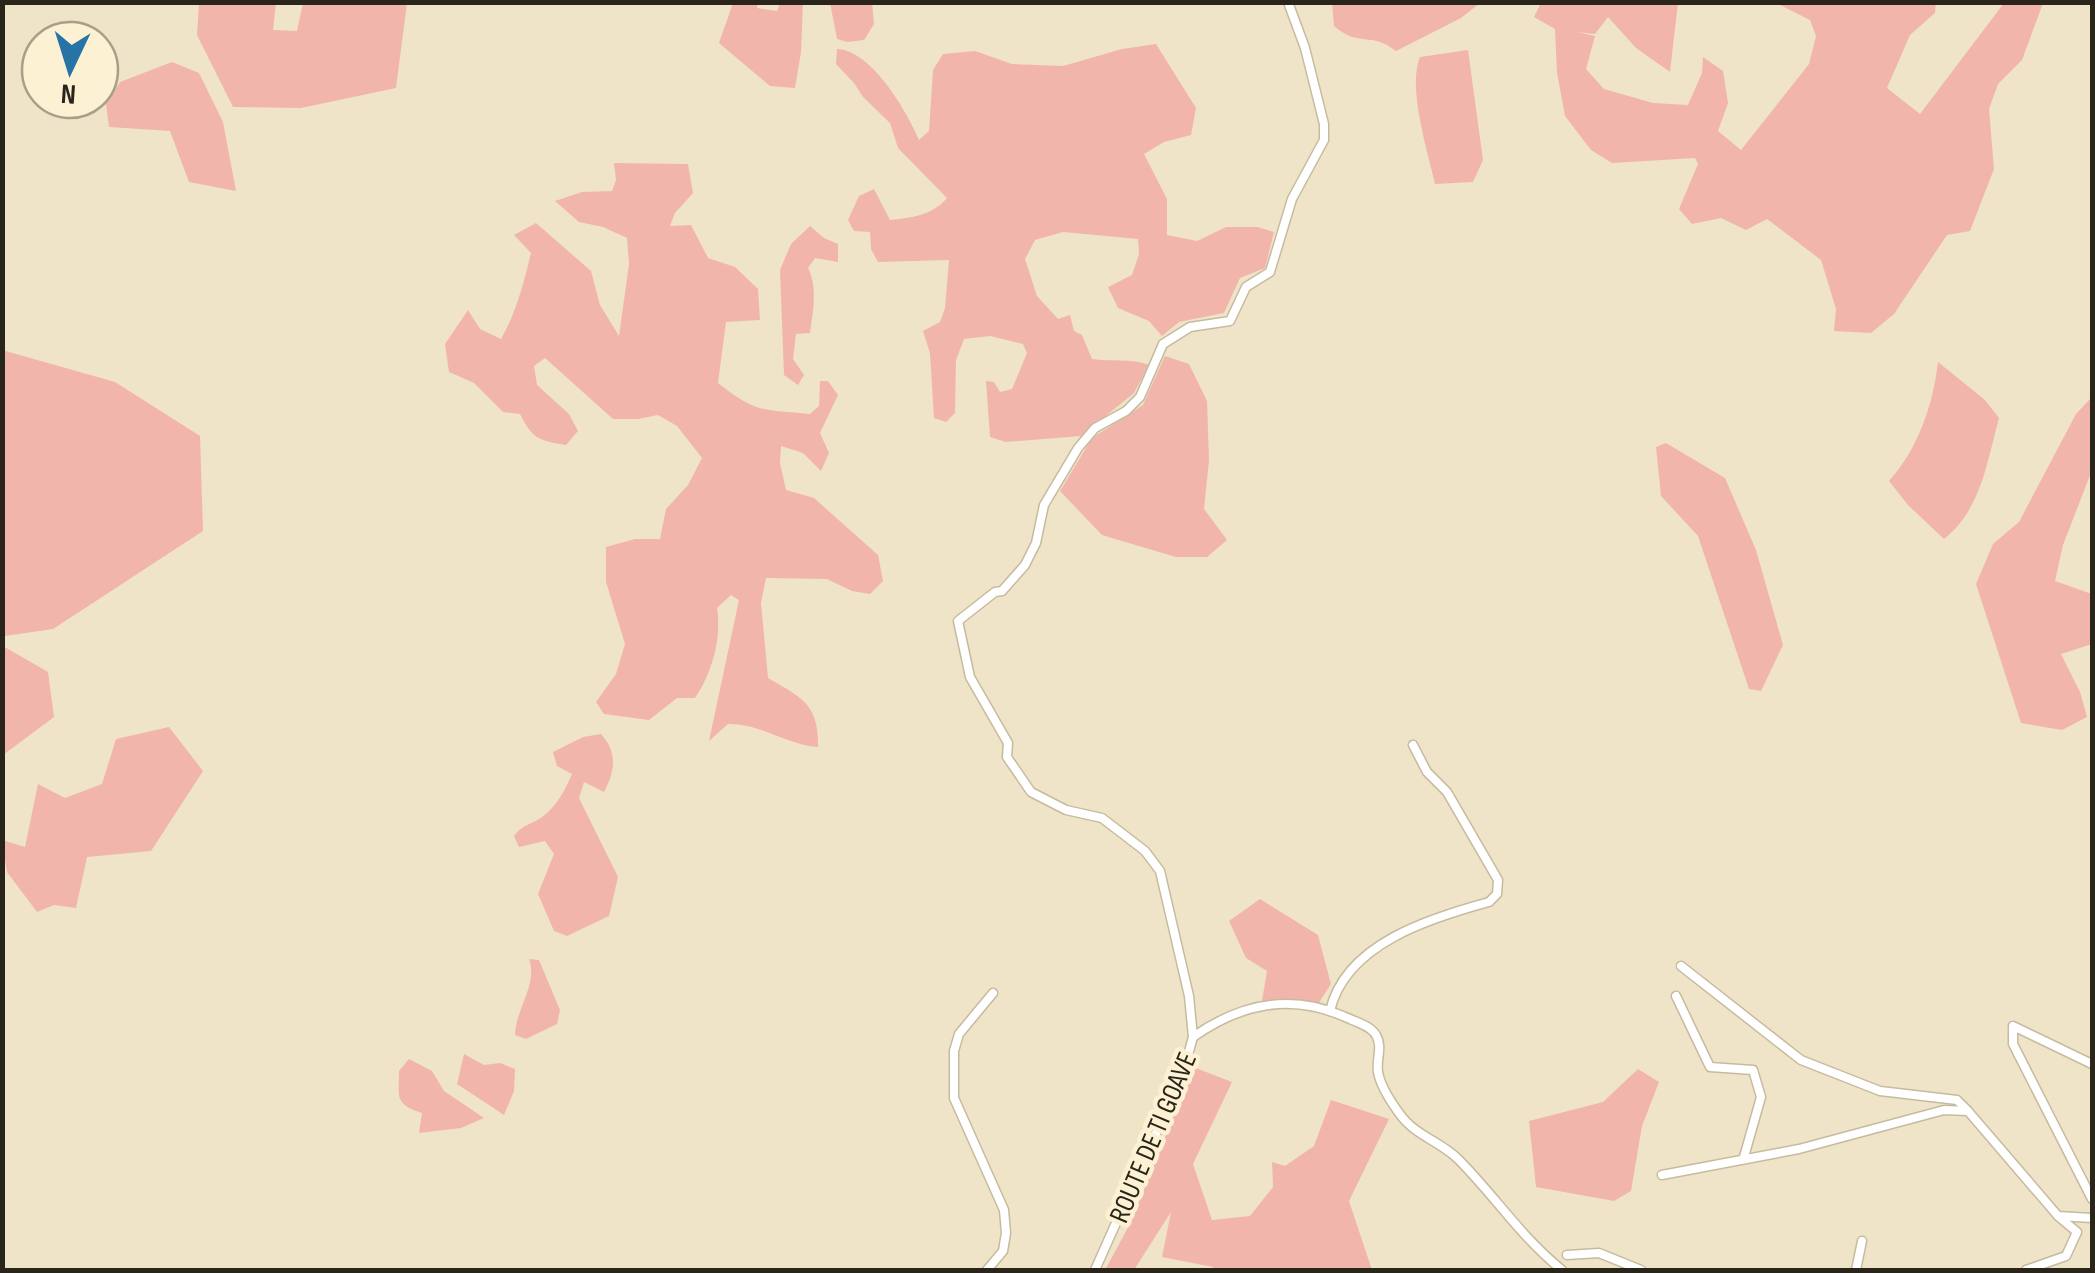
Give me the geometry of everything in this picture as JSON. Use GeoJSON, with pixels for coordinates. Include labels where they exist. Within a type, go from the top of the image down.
{"type":"FeatureCollection","features":[{"type":"Feature","properties":{"kind":"street","name":"ROUTE DE TI GOAVE"},"geometry":{"type":"LineString","coordinates":[[1094,1270],[1182,1073],[1193,1038],[1189,996],[1160,872],[1145,850],[1102,818],[1066,810],[1031,792],[1006,757],[1008,743],[970,676],[958,622],[995,592],[1002,591],[1025,565],[1036,543],[1048,494],[1095,428],[1126,411],[1140,396],[1163,344],[1190,326],[1230,320],[1246,287],[1270,272],[1292,199],[1324,140],[1324,124],[1305,48],[1288,2]]}},
{"type":"Feature","properties":{"kind":"street"},"geometry":{"type":"LineString","coordinates":[[1330,1012],[1334,992],[1355,966],[1388,939],[1489,902],[1497,894],[1498,880],[1447,792],[1427,772],[1413,745]]}},
{"type":"Feature","properties":{"kind":"street"},"geometry":{"type":"LineString","coordinates":[[1680,966],[1801,1060],[1880,1091],[1957,1100],[2058,1216],[2077,1232],[2066,1256],[2026,1270]]}},
{"type":"Feature","properties":{"kind":"street"},"geometry":{"type":"LineString","coordinates":[[987,1270],[1003,1251],[1004,1210],[954,1098],[954,1051],[959,1034],[992,993]]}},
{"type":"Feature","properties":{"kind":"street"},"geometry":{"type":"LineString","coordinates":[[1676,996],[1710,1067],[1753,1070],[1761,1097],[1744,1157]]}},
{"type":"Feature","properties":{"kind":"street"},"geometry":{"type":"LineString","coordinates":[[1193,1038],[1235,1012],[1269,1003],[1290,1002],[1330,1012],[1372,1029],[1380,1052],[1378,1072],[1400,1115],[1423,1138],[1456,1156],[1506,1217],[1562,1270]]}},
{"type":"Feature","properties":{"kind":"street"},"geometry":{"type":"LineString","coordinates":[[2092,1064],[2013,1026],[2013,1044],[2092,1198]]}},
{"type":"Feature","properties":{"kind":"street"},"geometry":{"type":"LineString","coordinates":[[1662,1175],[1799,1149],[1944,1110],[1968,1111]]}},
{"type":"Feature","properties":{"kind":"street"},"geometry":{"type":"LineString","coordinates":[[2058,1216],[2092,1218]]}},
{"type":"Feature","properties":{"kind":"street"},"geometry":{"type":"LineString","coordinates":[[1856,1270],[1862,1241]]}},
{"type":"Feature","properties":{"kind":"street"},"geometry":{"type":"LineString","coordinates":[[1567,1255],[1600,1254],[1640,1270]]}},
{"type":"Feature","properties":{"kind":"shaded area"},"geometry":{"type":"Polygon","coordinates":[[[1332,2],[1480,3],[1461,18],[1396,51],[1379,42],[1343,33],[1334,26],[1332,2]]]}},
{"type":"Feature","properties":{"kind":"shaded area"},"geometry":{"type":"Polygon","coordinates":[[[199,3],[276,3],[273,30],[297,31],[303,3],[407,3],[396,88],[301,108],[233,107],[197,35],[199,3]]]}},
{"type":"Feature","properties":{"kind":"shaded area"},"geometry":{"type":"Polygon","coordinates":[[[733,3],[758,3],[757,8],[777,11],[780,3],[803,3],[795,88],[770,86],[719,43],[733,3]]]}},
{"type":"Feature","properties":{"kind":"shaded area"},"geometry":{"type":"Polygon","coordinates":[[[830,3],[872,3],[874,24],[864,40],[837,39],[830,3]]]}},
{"type":"Feature","properties":{"kind":"shaded area"},"geometry":{"type":"Polygon","coordinates":[[[1541,3],[1678,3],[1670,72],[1636,48],[1608,17],[1595,34],[1577,32],[1595,36],[1586,69],[1604,89],[1653,103],[1688,105],[1702,73],[1703,57],[1723,71],[1728,103],[1718,131],[1741,150],[1809,64],[1816,36],[1810,20],[1776,3],[1936,3],[1935,13],[1910,35],[1887,88],[1920,114],[2004,3],[2043,3],[2022,60],[1998,84],[1989,109],[1994,169],[1970,231],[1947,235],[1894,314],[1871,333],[1834,331],[1836,309],[1821,260],[1767,219],[1746,230],[1721,218],[1692,224],[1679,209],[1698,164],[1695,158],[1612,163],[1591,150],[1565,116],[1557,73],[1555,29],[1534,17],[1541,3]]]}},
{"type":"Feature","properties":{"kind":"shaded area"},"geometry":{"type":"Polygon","coordinates":[[[1156,44],[1196,108],[1191,135],[1164,142],[1144,154],[1167,199],[1167,235],[1197,241],[1226,227],[1258,227],[1274,232],[1265,268],[1240,278],[1224,313],[1179,322],[1162,336],[1149,321],[1118,308],[1108,287],[1132,275],[1139,254],[1138,239],[1063,232],[1035,240],[1025,259],[1037,296],[1058,319],[1070,315],[1074,331],[1082,335],[1092,359],[1149,365],[1134,393],[1081,436],[1006,442],[990,437],[986,381],[994,382],[1000,392],[1012,389],[1027,353],[1023,344],[990,336],[964,339],[956,360],[955,413],[946,422],[934,418],[930,353],[923,331],[940,322],[949,260],[878,262],[871,249],[870,232],[854,231],[848,220],[859,196],[874,189],[890,220],[928,212],[947,198],[898,148],[890,123],[836,64],[837,49],[850,52],[875,71],[897,99],[919,140],[929,131],[933,70],[943,54],[975,51],[1012,64],[1063,66],[1156,44]]]}},
{"type":"Feature","properties":{"kind":"shaded area"},"geometry":{"type":"Polygon","coordinates":[[[1468,50],[1483,160],[1473,182],[1435,184],[1420,120],[1416,85],[1420,57],[1468,50]]]}},
{"type":"Feature","properties":{"kind":"shaded area"},"geometry":{"type":"Polygon","coordinates":[[[172,62],[199,73],[223,122],[236,191],[189,182],[170,131],[109,127],[108,120],[120,120],[120,82],[172,62]]]}},
{"type":"Feature","properties":{"kind":"shaded area"},"geometry":{"type":"Polygon","coordinates":[[[614,163],[688,164],[693,193],[675,213],[670,226],[691,225],[708,258],[735,267],[758,289],[760,320],[726,322],[718,383],[752,405],[810,414],[819,406],[820,381],[828,381],[838,395],[820,433],[829,453],[821,471],[803,453],[781,446],[786,490],[814,498],[878,555],[883,581],[870,594],[852,591],[827,579],[766,578],[761,603],[768,678],[790,691],[812,712],[818,747],[728,724],[709,741],[739,600],[731,595],[717,608],[714,655],[695,698],[677,698],[649,720],[604,714],[596,702],[616,674],[625,644],[606,582],[606,547],[635,539],[660,539],[666,509],[688,485],[702,458],[677,426],[658,415],[613,419],[545,358],[534,366],[537,385],[569,414],[578,431],[566,445],[538,437],[520,414],[503,412],[474,383],[449,372],[445,344],[468,310],[480,329],[501,339],[515,308],[531,253],[514,235],[536,223],[591,271],[600,305],[619,336],[629,264],[627,238],[579,222],[555,201],[582,192],[612,191],[616,180],[614,163]]]}},
{"type":"Feature","properties":{"kind":"shaded area"},"geometry":{"type":"Polygon","coordinates":[[[810,226],[838,244],[838,262],[815,258],[808,268],[813,308],[810,333],[796,334],[793,359],[804,375],[798,385],[784,375],[780,270],[791,244],[810,226]]]}},
{"type":"Feature","properties":{"kind":"shaded area"},"geometry":{"type":"Polygon","coordinates":[[[2,350],[115,382],[200,436],[203,531],[53,629],[5,636],[2,350]]]}},
{"type":"Feature","properties":{"kind":"shaded area"},"geometry":{"type":"Polygon","coordinates":[[[1165,356],[1189,364],[1207,401],[1209,460],[1204,509],[1227,540],[1207,557],[1176,557],[1102,535],[1060,491],[1092,438],[1143,405],[1165,356]]]}},
{"type":"Feature","properties":{"kind":"shaded area"},"geometry":{"type":"Polygon","coordinates":[[[1938,362],[1985,400],[1999,418],[1974,500],[1944,539],[1889,481],[1923,426],[1938,362]]]}},
{"type":"Feature","properties":{"kind":"shaded area"},"geometry":{"type":"Polygon","coordinates":[[[2092,397],[2092,470],[2063,545],[2055,581],[2092,594],[2092,644],[2061,654],[2080,692],[2087,717],[2062,730],[2021,723],[1976,584],[1993,544],[2019,522],[2076,414],[2092,397]]]}},
{"type":"Feature","properties":{"kind":"shaded area"},"geometry":{"type":"Polygon","coordinates":[[[1666,443],[1725,478],[1756,550],[1783,645],[1761,691],[1749,689],[1698,536],[1661,496],[1656,447],[1666,443]]]}},
{"type":"Feature","properties":{"kind":"shaded area"},"geometry":{"type":"Polygon","coordinates":[[[3,646],[48,672],[54,717],[3,755],[3,646]]]}},
{"type":"Feature","properties":{"kind":"shaded area"},"geometry":{"type":"Polygon","coordinates":[[[169,727],[203,771],[151,851],[87,857],[76,908],[54,905],[37,912],[7,872],[2,840],[25,847],[38,784],[65,798],[102,784],[116,739],[169,727]]]}},
{"type":"Feature","properties":{"kind":"shaded area"},"geometry":{"type":"Polygon","coordinates":[[[601,734],[612,755],[611,777],[604,792],[584,782],[579,798],[618,877],[609,916],[567,936],[554,931],[538,894],[554,854],[545,841],[519,847],[514,836],[552,808],[572,774],[557,766],[553,752],[583,737],[601,734]]]}},
{"type":"Feature","properties":{"kind":"shaded area"},"geometry":{"type":"Polygon","coordinates":[[[1260,899],[1318,935],[1331,984],[1318,1004],[1262,1001],[1267,971],[1246,958],[1229,921],[1260,899]]]}},
{"type":"Feature","properties":{"kind":"shaded area"},"geometry":{"type":"Polygon","coordinates":[[[529,959],[539,960],[560,1010],[557,1024],[526,1039],[515,1035],[531,978],[529,959]]]}},
{"type":"Feature","properties":{"kind":"shaded area"},"geometry":{"type":"Polygon","coordinates":[[[464,1054],[484,1065],[500,1063],[515,1069],[514,1091],[504,1115],[457,1084],[464,1054]]]}},
{"type":"Feature","properties":{"kind":"shaded area"},"geometry":{"type":"Polygon","coordinates":[[[409,1059],[432,1071],[444,1091],[484,1118],[461,1128],[419,1133],[422,1113],[402,1103],[399,1093],[399,1071],[409,1059]]]}},
{"type":"Feature","properties":{"kind":"shaded area"},"geometry":{"type":"Polygon","coordinates":[[[1193,1067],[1232,1082],[1193,1164],[1212,1220],[1250,1216],[1273,1187],[1272,1162],[1285,1166],[1314,1146],[1331,1100],[1389,1119],[1349,1201],[1372,1270],[1214,1270],[1162,1257],[1171,1212],[1134,1270],[1105,1270],[1131,1222],[1193,1067]]]}},
{"type":"Feature","properties":{"kind":"shaded area"},"geometry":{"type":"Polygon","coordinates":[[[1638,1069],[1659,1082],[1642,1126],[1631,1191],[1614,1201],[1536,1187],[1529,1121],[1603,1102],[1638,1069]]]}}]}
